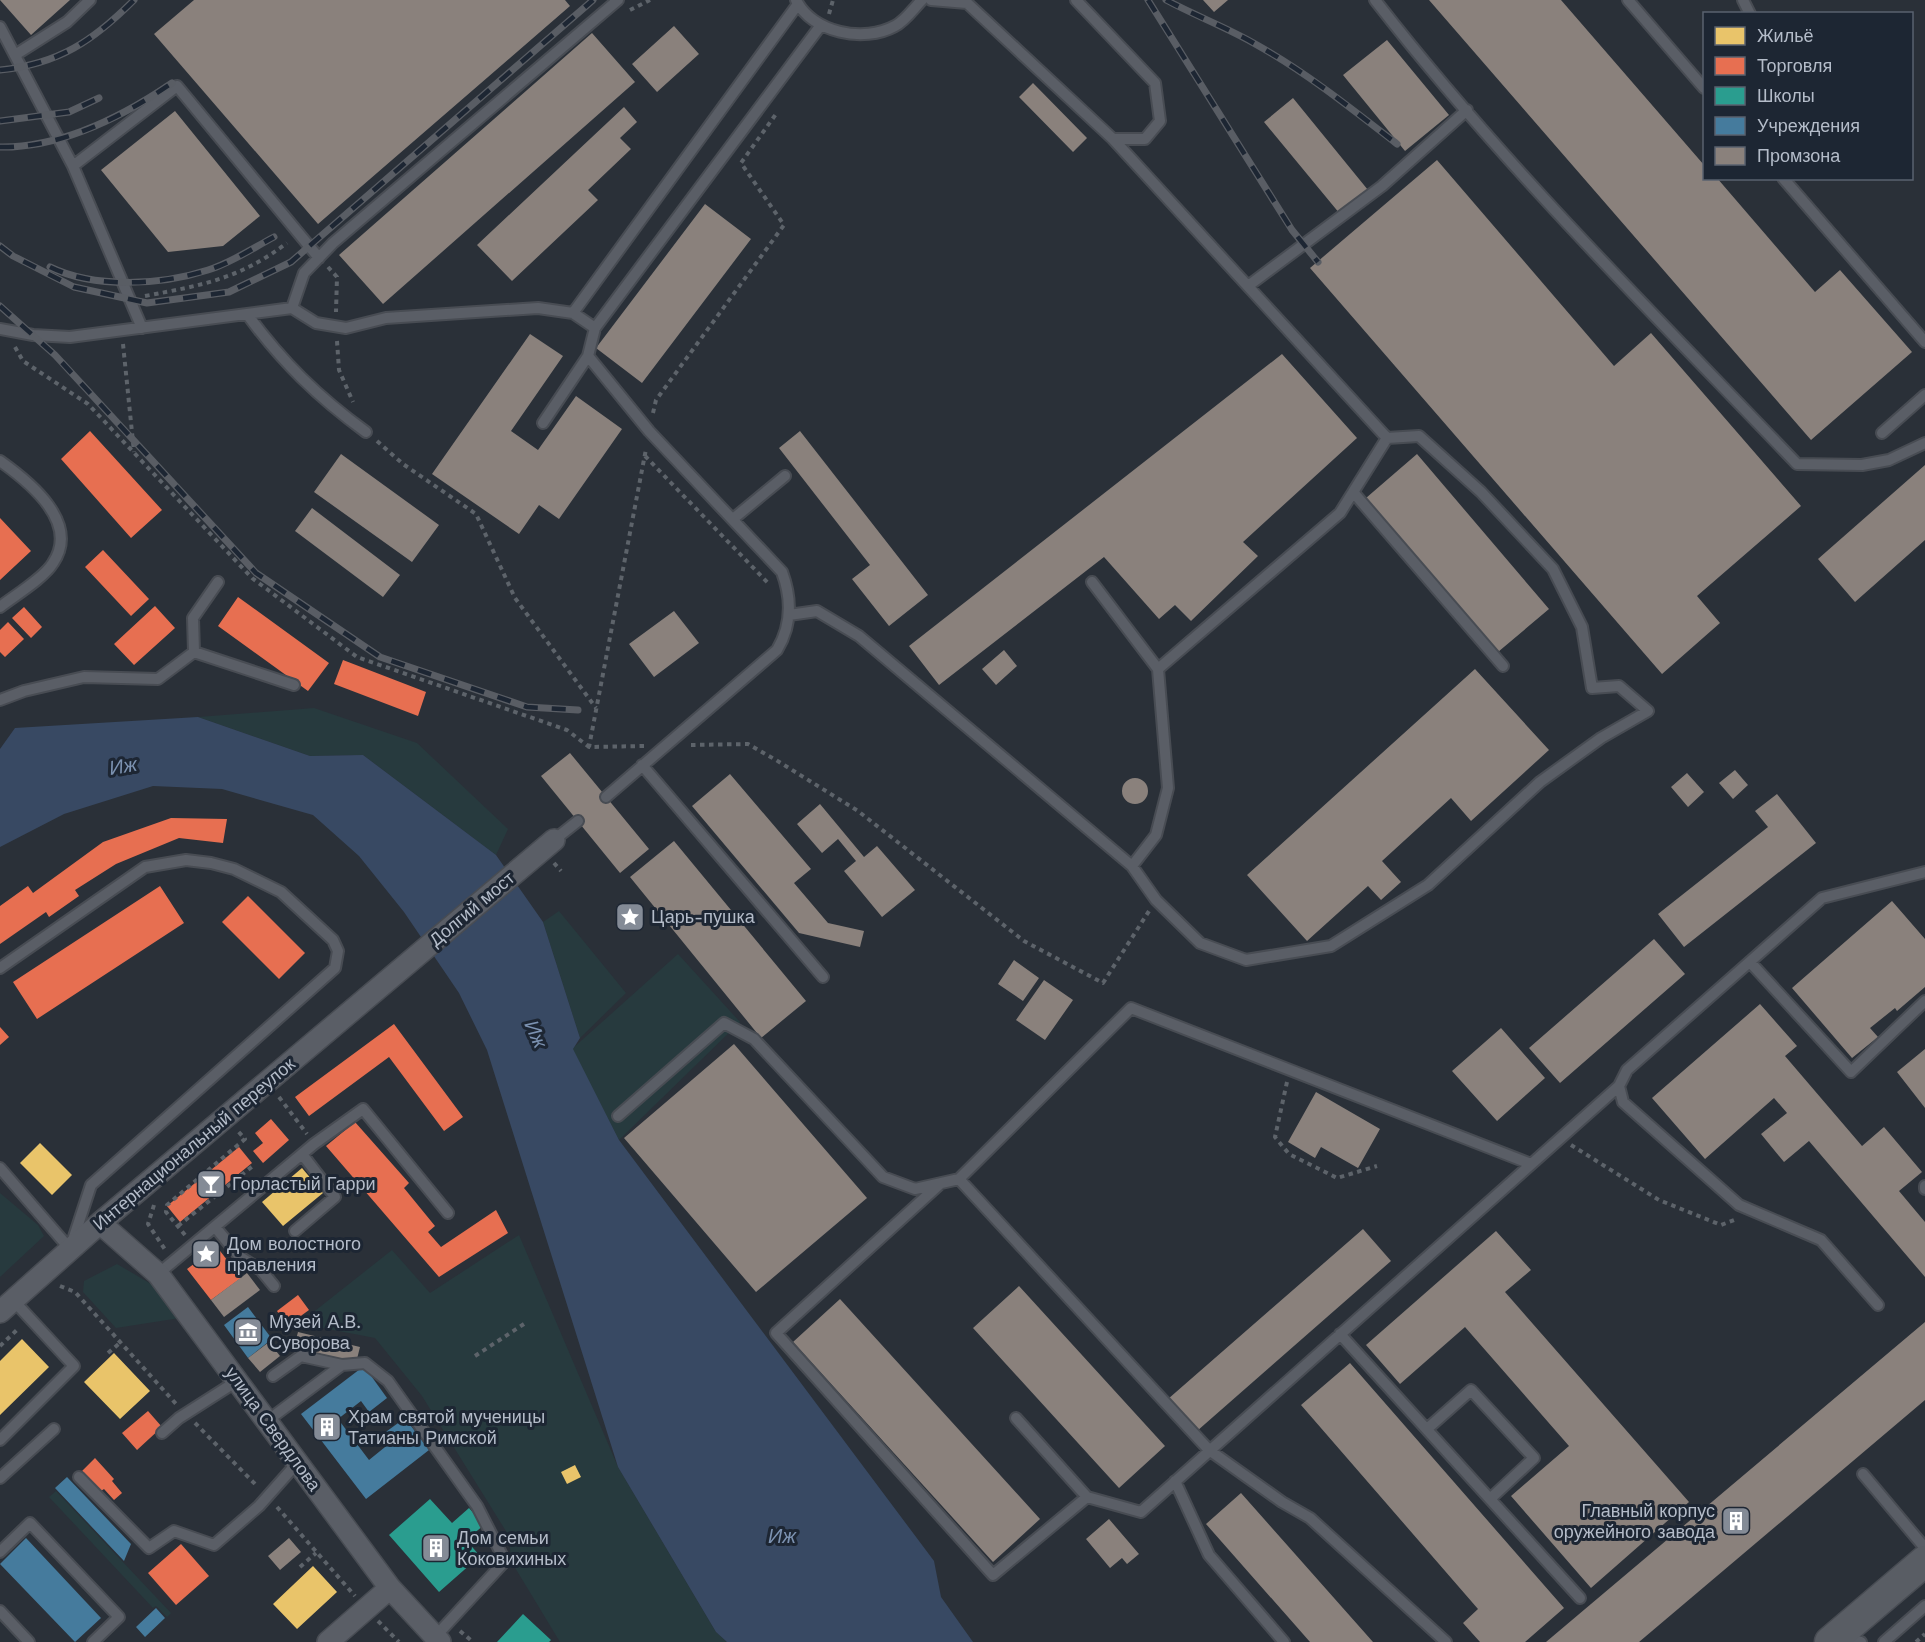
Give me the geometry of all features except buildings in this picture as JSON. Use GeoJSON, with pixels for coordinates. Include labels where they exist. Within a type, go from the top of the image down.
{"type":"FeatureCollection","features":[{"type":"Feature","properties":{"kind":"main road"},"geometry":{"type":"LineString","coordinates":[[1843,1640],[1925,1561]]}},
{"type":"Feature","properties":{"kind":"street","name":"Долгий мост"},"geometry":{"type":"LineString","coordinates":[[390,978],[554,840]]}},
{"type":"Feature","properties":{"kind":"street","name":"Интернациональный переулок"},"geometry":{"type":"LineString","coordinates":[[7,1306],[100,1223],[390,978]]}},
{"type":"Feature","properties":{"kind":"street","name":"улица Свердлова"},"geometry":{"type":"LineString","coordinates":[[100,1223],[158,1274],[390,1588],[437,1639]]}},
{"type":"Feature","properties":{"kind":"street"},"geometry":{"type":"LineString","coordinates":[[328,1642],[390,1588]]}},
{"type":"Feature","properties":{"kind":"lane"},"geometry":{"type":"LineString","coordinates":[[15,55],[67,22],[90,0]]}},
{"type":"Feature","properties":{"kind":"lane"},"geometry":{"type":"LineString","coordinates":[[292,308],[304,273],[319,258],[618,0]]}},
{"type":"Feature","properties":{"kind":"lane"},"geometry":{"type":"LineString","coordinates":[[573,313],[797,2],[823,26],[858,36],[895,26],[922,0]]}},
{"type":"Feature","properties":{"kind":"lane"},"geometry":{"type":"LineString","coordinates":[[931,0],[967,3],[1113,138],[1387,438]]}},
{"type":"Feature","properties":{"kind":"lane"},"geometry":{"type":"LineString","coordinates":[[1076,0],[1155,83],[1160,121],[1145,139],[1113,138]]}},
{"type":"Feature","properties":{"kind":"lane"},"geometry":{"type":"LineString","coordinates":[[1375,0],[1418,56],[1598,256],[1797,464],[1862,465],[1880,462],[1925,443]]}},
{"type":"Feature","properties":{"kind":"lane"},"geometry":{"type":"LineString","coordinates":[[1628,0],[1703,87]]}},
{"type":"Feature","properties":{"kind":"lane"},"geometry":{"type":"LineString","coordinates":[[543,423],[588,356],[595,328],[823,26]]}},
{"type":"Feature","properties":{"kind":"lane"},"geometry":{"type":"LineString","coordinates":[[0,27],[73,166],[142,328]]}},
{"type":"Feature","properties":{"kind":"lane"},"geometry":{"type":"LineString","coordinates":[[73,166],[177,86],[319,258]]}},
{"type":"Feature","properties":{"kind":"lane"},"geometry":{"type":"LineString","coordinates":[[1248,286],[1382,186],[1467,110]]}},
{"type":"Feature","properties":{"kind":"lane"},"geometry":{"type":"LineString","coordinates":[[1785,180],[1925,342]]}},
{"type":"Feature","properties":{"kind":"lane"},"geometry":{"type":"LineString","coordinates":[[3,330],[70,337],[292,308],[316,322],[346,328],[386,318],[538,308],[573,313],[595,328]]}},
{"type":"Feature","properties":{"kind":"lane"},"geometry":{"type":"LineString","coordinates":[[247,314],[274,350],[326,403],[366,432]]}},
{"type":"Feature","properties":{"kind":"lane"},"geometry":{"type":"LineString","coordinates":[[588,356],[649,431],[782,572],[788,588],[787,632],[777,650],[606,797]]}},
{"type":"Feature","properties":{"kind":"lane"},"geometry":{"type":"LineString","coordinates":[[1882,434],[1925,395]]}},
{"type":"Feature","properties":{"kind":"lane"},"geometry":{"type":"LineString","coordinates":[[789,615],[817,611],[859,636],[1132,866],[1156,900],[1200,943],[1246,960],[1331,946],[1428,885],[1540,782],[1601,738],[1648,711],[1619,686],[1592,688],[1582,627],[1553,569],[1481,492],[1419,436],[1387,438]]}},
{"type":"Feature","properties":{"kind":"lane"},"geometry":{"type":"LineString","coordinates":[[1158,669],[1340,513],[1387,438]]}},
{"type":"Feature","properties":{"kind":"lane"},"geometry":{"type":"LineString","coordinates":[[0,461],[43,498],[61,525],[62,544],[53,565],[0,607]]}},
{"type":"Feature","properties":{"kind":"lane"},"geometry":{"type":"LineString","coordinates":[[733,519],[785,476]]}},
{"type":"Feature","properties":{"kind":"lane"},"geometry":{"type":"LineString","coordinates":[[1353,492],[1503,666]]}},
{"type":"Feature","properties":{"kind":"lane"},"geometry":{"type":"LineString","coordinates":[[194,652],[193,618],[218,582]]}},
{"type":"Feature","properties":{"kind":"lane"},"geometry":{"type":"LineString","coordinates":[[1092,582],[1158,669],[1168,788],[1156,835],[1132,866]]}},
{"type":"Feature","properties":{"kind":"lane"},"geometry":{"type":"LineString","coordinates":[[194,652],[294,685]]}},
{"type":"Feature","properties":{"kind":"lane"},"geometry":{"type":"LineString","coordinates":[[0,700],[24,691],[84,677],[158,679],[194,652]]}},
{"type":"Feature","properties":{"kind":"lane"},"geometry":{"type":"LineString","coordinates":[[642,765],[823,977]]}},
{"type":"Feature","properties":{"kind":"lane"},"geometry":{"type":"LineString","coordinates":[[554,840],[578,821]]}},
{"type":"Feature","properties":{"kind":"lane"},"geometry":{"type":"LineString","coordinates":[[0,968],[145,867],[186,860],[234,869],[281,892],[333,940],[338,951],[335,968],[91,1185],[70,1249]]}},
{"type":"Feature","properties":{"kind":"lane"},"geometry":{"type":"LineString","coordinates":[[1016,1418],[1086,1497],[1141,1512],[1619,1086],[1627,1070],[1822,898],[1925,872]]}},
{"type":"Feature","properties":{"kind":"lane"},"geometry":{"type":"LineString","coordinates":[[1750,962],[1851,1072],[1925,1001]]}},
{"type":"Feature","properties":{"kind":"lane"},"geometry":{"type":"LineString","coordinates":[[618,1116],[724,1023],[754,1040],[884,1177],[915,1189],[959,1179],[1131,1008],[1531,1164]]}},
{"type":"Feature","properties":{"kind":"lane"},"geometry":{"type":"LineString","coordinates":[[1619,1086],[1623,1102],[1739,1205],[1821,1240],[1878,1305]]}},
{"type":"Feature","properties":{"kind":"lane"},"geometry":{"type":"LineString","coordinates":[[158,1274],[314,1144],[363,1109],[448,1213]]}},
{"type":"Feature","properties":{"kind":"lane"},"geometry":{"type":"LineString","coordinates":[[295,1231],[335,1197],[302,1154]]}},
{"type":"Feature","properties":{"kind":"lane"},"geometry":{"type":"LineString","coordinates":[[0,1168],[70,1249]]}},
{"type":"Feature","properties":{"kind":"lane"},"geometry":{"type":"LineString","coordinates":[[959,1179],[1209,1450],[1282,1502],[1311,1518],[1446,1642]]}},
{"type":"Feature","properties":{"kind":"lane"},"geometry":{"type":"LineString","coordinates":[[940,1183],[776,1333],[993,1575],[1086,1497]]}},
{"type":"Feature","properties":{"kind":"lane"},"geometry":{"type":"LineString","coordinates":[[215,1227],[240,1257],[261,1270],[274,1286]]}},
{"type":"Feature","properties":{"kind":"lane"},"geometry":{"type":"LineString","coordinates":[[0,1440],[74,1366],[7,1306]]}},
{"type":"Feature","properties":{"kind":"lane"},"geometry":{"type":"LineString","coordinates":[[1340,1334],[1580,1598]]}},
{"type":"Feature","properties":{"kind":"lane"},"geometry":{"type":"LineString","coordinates":[[273,1376],[301,1356],[342,1365],[365,1363],[388,1381],[477,1506],[505,1561],[437,1639]]}},
{"type":"Feature","properties":{"kind":"lane"},"geometry":{"type":"LineString","coordinates":[[267,1421],[342,1365]]}},
{"type":"Feature","properties":{"kind":"lane"},"geometry":{"type":"LineString","coordinates":[[162,1433],[186,1414],[237,1381]]}},
{"type":"Feature","properties":{"kind":"lane"},"geometry":{"type":"LineString","coordinates":[[1427,1430],[1471,1390],[1534,1458],[1490,1499]]}},
{"type":"Feature","properties":{"kind":"lane"},"geometry":{"type":"LineString","coordinates":[[0,1479],[54,1429]]}},
{"type":"Feature","properties":{"kind":"lane"},"geometry":{"type":"LineString","coordinates":[[79,1477],[149,1548],[174,1531],[214,1545],[268,1496],[298,1462]]}},
{"type":"Feature","properties":{"kind":"lane"},"geometry":{"type":"LineString","coordinates":[[1863,1474],[1925,1548]]}},
{"type":"Feature","properties":{"kind":"lane"},"geometry":{"type":"LineString","coordinates":[[1175,1481],[1209,1555],[1284,1642]]}},
{"type":"Feature","properties":{"kind":"lane"},"geometry":{"type":"LineString","coordinates":[[0,1552],[30,1523],[119,1617],[93,1642]]}},
{"type":"Feature","properties":{"kind":"lane"},"geometry":{"type":"LineString","coordinates":[[1884,1642],[1925,1606]]}},
{"type":"Feature","properties":{"kind":"lane"},"geometry":{"type":"LineString","coordinates":[[0,1611],[29,1642]]}},
{"type":"Feature","properties":{"kind":"path"},"geometry":{"type":"LineString","coordinates":[[823,26],[833,0]]}},
{"type":"Feature","properties":{"kind":"path"},"geometry":{"type":"LineString","coordinates":[[589,747],[656,400],[784,225],[741,163],[783,105]]}},
{"type":"Feature","properties":{"kind":"path"},"geometry":{"type":"LineString","coordinates":[[319,258],[338,277],[336,326],[339,370],[366,432],[403,464],[476,514],[515,598],[597,708]]}},
{"type":"Feature","properties":{"kind":"path"},"geometry":{"type":"LineString","coordinates":[[3,330],[23,361],[88,404],[252,578],[357,657],[567,730],[589,747],[748,744],[858,811],[1024,941],[1103,983],[1156,900]]}},
{"type":"Feature","properties":{"kind":"path"},"geometry":{"type":"LineString","coordinates":[[645,456],[768,583],[779,608],[789,615]]}},
{"type":"Feature","properties":{"kind":"path"},"geometry":{"type":"LineString","coordinates":[[1290,1070],[1275,1137],[1289,1154],[1337,1178],[1377,1166]]}},
{"type":"Feature","properties":{"kind":"path"},"geometry":{"type":"LineString","coordinates":[[276,1095],[314,1144]]}},
{"type":"Feature","properties":{"kind":"path"},"geometry":{"type":"LineString","coordinates":[[193,1245],[161,1207],[245,1139],[239,1132]]}},
{"type":"Feature","properties":{"kind":"path"},"geometry":{"type":"LineString","coordinates":[[1560,1139],[1659,1200],[1721,1225],[1755,1212]]}},
{"type":"Feature","properties":{"kind":"path"},"geometry":{"type":"LineString","coordinates":[[178,1226],[254,1165]]}},
{"type":"Feature","properties":{"kind":"path"},"geometry":{"type":"LineString","coordinates":[[60,1286],[75,1292],[186,1414],[268,1496],[365,1608],[399,1642]]}},
{"type":"Feature","properties":{"kind":"path"},"geometry":{"type":"LineString","coordinates":[[475,1356],[527,1322]]}},
{"type":"Feature","properties":{"kind":"path"},"geometry":{"type":"LineString","coordinates":[[0,1346],[19,1329]]}},
{"type":"Feature","properties":{"kind":"path"},"geometry":{"type":"LineString","coordinates":[[108,1353],[121,1342]]}},
{"type":"Feature","properties":{"kind":"path"},"geometry":{"type":"LineString","coordinates":[[300,1568],[316,1553]]}},
{"type":"Feature","properties":{"kind":"path"},"geometry":{"type":"LineString","coordinates":[[1916,1642],[1925,1634]]}},
{"type":"Feature","properties":{"kind":"green space"},"geometry":{"type":"Polygon","coordinates":[[[314,708],[417,743],[508,829],[496,855],[363,755],[310,756],[198,717],[314,708]]]}},
{"type":"Feature","properties":{"kind":"green space"},"geometry":{"type":"Polygon","coordinates":[[[559,911],[626,993],[580,1038],[543,922],[559,911]]]}},
{"type":"Feature","properties":{"kind":"green space"},"geometry":{"type":"Polygon","coordinates":[[[678,954],[740,1022],[619,1140],[572,1049],[678,954]]]}},
{"type":"Feature","properties":{"kind":"green space"},"geometry":{"type":"Polygon","coordinates":[[[0,1193],[38,1225],[44,1236],[0,1277],[0,1193]]]}},
{"type":"Feature","properties":{"kind":"green space"},"geometry":{"type":"Polygon","coordinates":[[[519,1235],[618,1467],[716,1632],[727,1642],[560,1642],[511,1561],[509,1536],[422,1396],[375,1338],[323,1328],[311,1314],[392,1250],[430,1293],[519,1235]]]}},
{"type":"Feature","properties":{"kind":"green space"},"geometry":{"type":"Polygon","coordinates":[[[117,1264],[163,1291],[180,1318],[116,1328],[83,1292],[84,1281],[117,1264]]]}},
{"type":"Feature","properties":{"kind":"green space"},"geometry":{"type":"Polygon","coordinates":[[[56,1491],[171,1613],[167,1617],[156,1606],[153,1608],[49,1497],[56,1491]]]}},
{"type":"Feature","properties":{"kind":"water","name":"Иж"},"geometry":{"type":"Polygon","coordinates":[[[198,717],[310,756],[363,755],[496,855],[543,922],[580,1038],[573,1049],[619,1140],[934,1561],[941,1597],[973,1642],[727,1642],[716,1632],[618,1467],[487,1050],[459,993],[404,912],[359,856],[313,815],[222,789],[153,786],[64,814],[0,847],[0,749],[15,728],[198,717]]]}},
{"type":"Feature","properties":{"kind":"railway"},"geometry":{"type":"LineString","coordinates":[[0,70],[40,62],[74,48],[89,39],[134,0]]}},
{"type":"Feature","properties":{"kind":"railway"},"geometry":{"type":"LineString","coordinates":[[0,246],[13,256],[74,287],[147,303],[229,292],[291,262],[593,0]]}},
{"type":"Feature","properties":{"kind":"railway"},"geometry":{"type":"LineString","coordinates":[[1148,0],[1292,230],[1318,262]]}},
{"type":"Feature","properties":{"kind":"railway"},"geometry":{"type":"LineString","coordinates":[[1166,0],[1235,33],[1294,67],[1397,144]]}},
{"type":"Feature","properties":{"kind":"railway"},"geometry":{"type":"LineString","coordinates":[[0,147],[46,142],[90,128],[133,107],[172,83]]}},
{"type":"Feature","properties":{"kind":"railway"},"geometry":{"type":"LineString","coordinates":[[0,121],[69,112],[99,98]]}},
{"type":"Feature","properties":{"kind":"railway"},"geometry":{"type":"LineString","coordinates":[[50,267],[87,279],[108,282],[170,279],[217,267],[274,237]]}},
{"type":"Feature","properties":{"kind":"railway"},"geometry":{"type":"LineString","coordinates":[[0,306],[55,355],[256,573],[380,657],[527,707],[578,710]]}},
{"type":"Feature","properties":{"kind":"place","name":"Царь-пушка"},"geometry":{"type":"Point","coordinates":[630,917]}},
{"type":"Feature","properties":{"kind":"place","name":"Горластый Гарри"},"geometry":{"type":"Point","coordinates":[211,1184]}},
{"type":"Feature","properties":{"kind":"place","name":"Дом волостного правления"},"geometry":{"type":"Point","coordinates":[206,1254]}},
{"type":"Feature","properties":{"kind":"place","name":"Музей А.В. Суворова"},"geometry":{"type":"Point","coordinates":[248,1332]}},
{"type":"Feature","properties":{"kind":"place","name":"Храм святой мученицы Татианы Римской"},"geometry":{"type":"Point","coordinates":[327,1427]}},
{"type":"Feature","properties":{"kind":"place","name":"Главный корпус оружейного завода"},"geometry":{"type":"Point","coordinates":[1736,1521]}},
{"type":"Feature","properties":{"kind":"place","name":"Дом семьи Коковихиных"},"geometry":{"type":"Point","coordinates":[436,1548]}}]}
